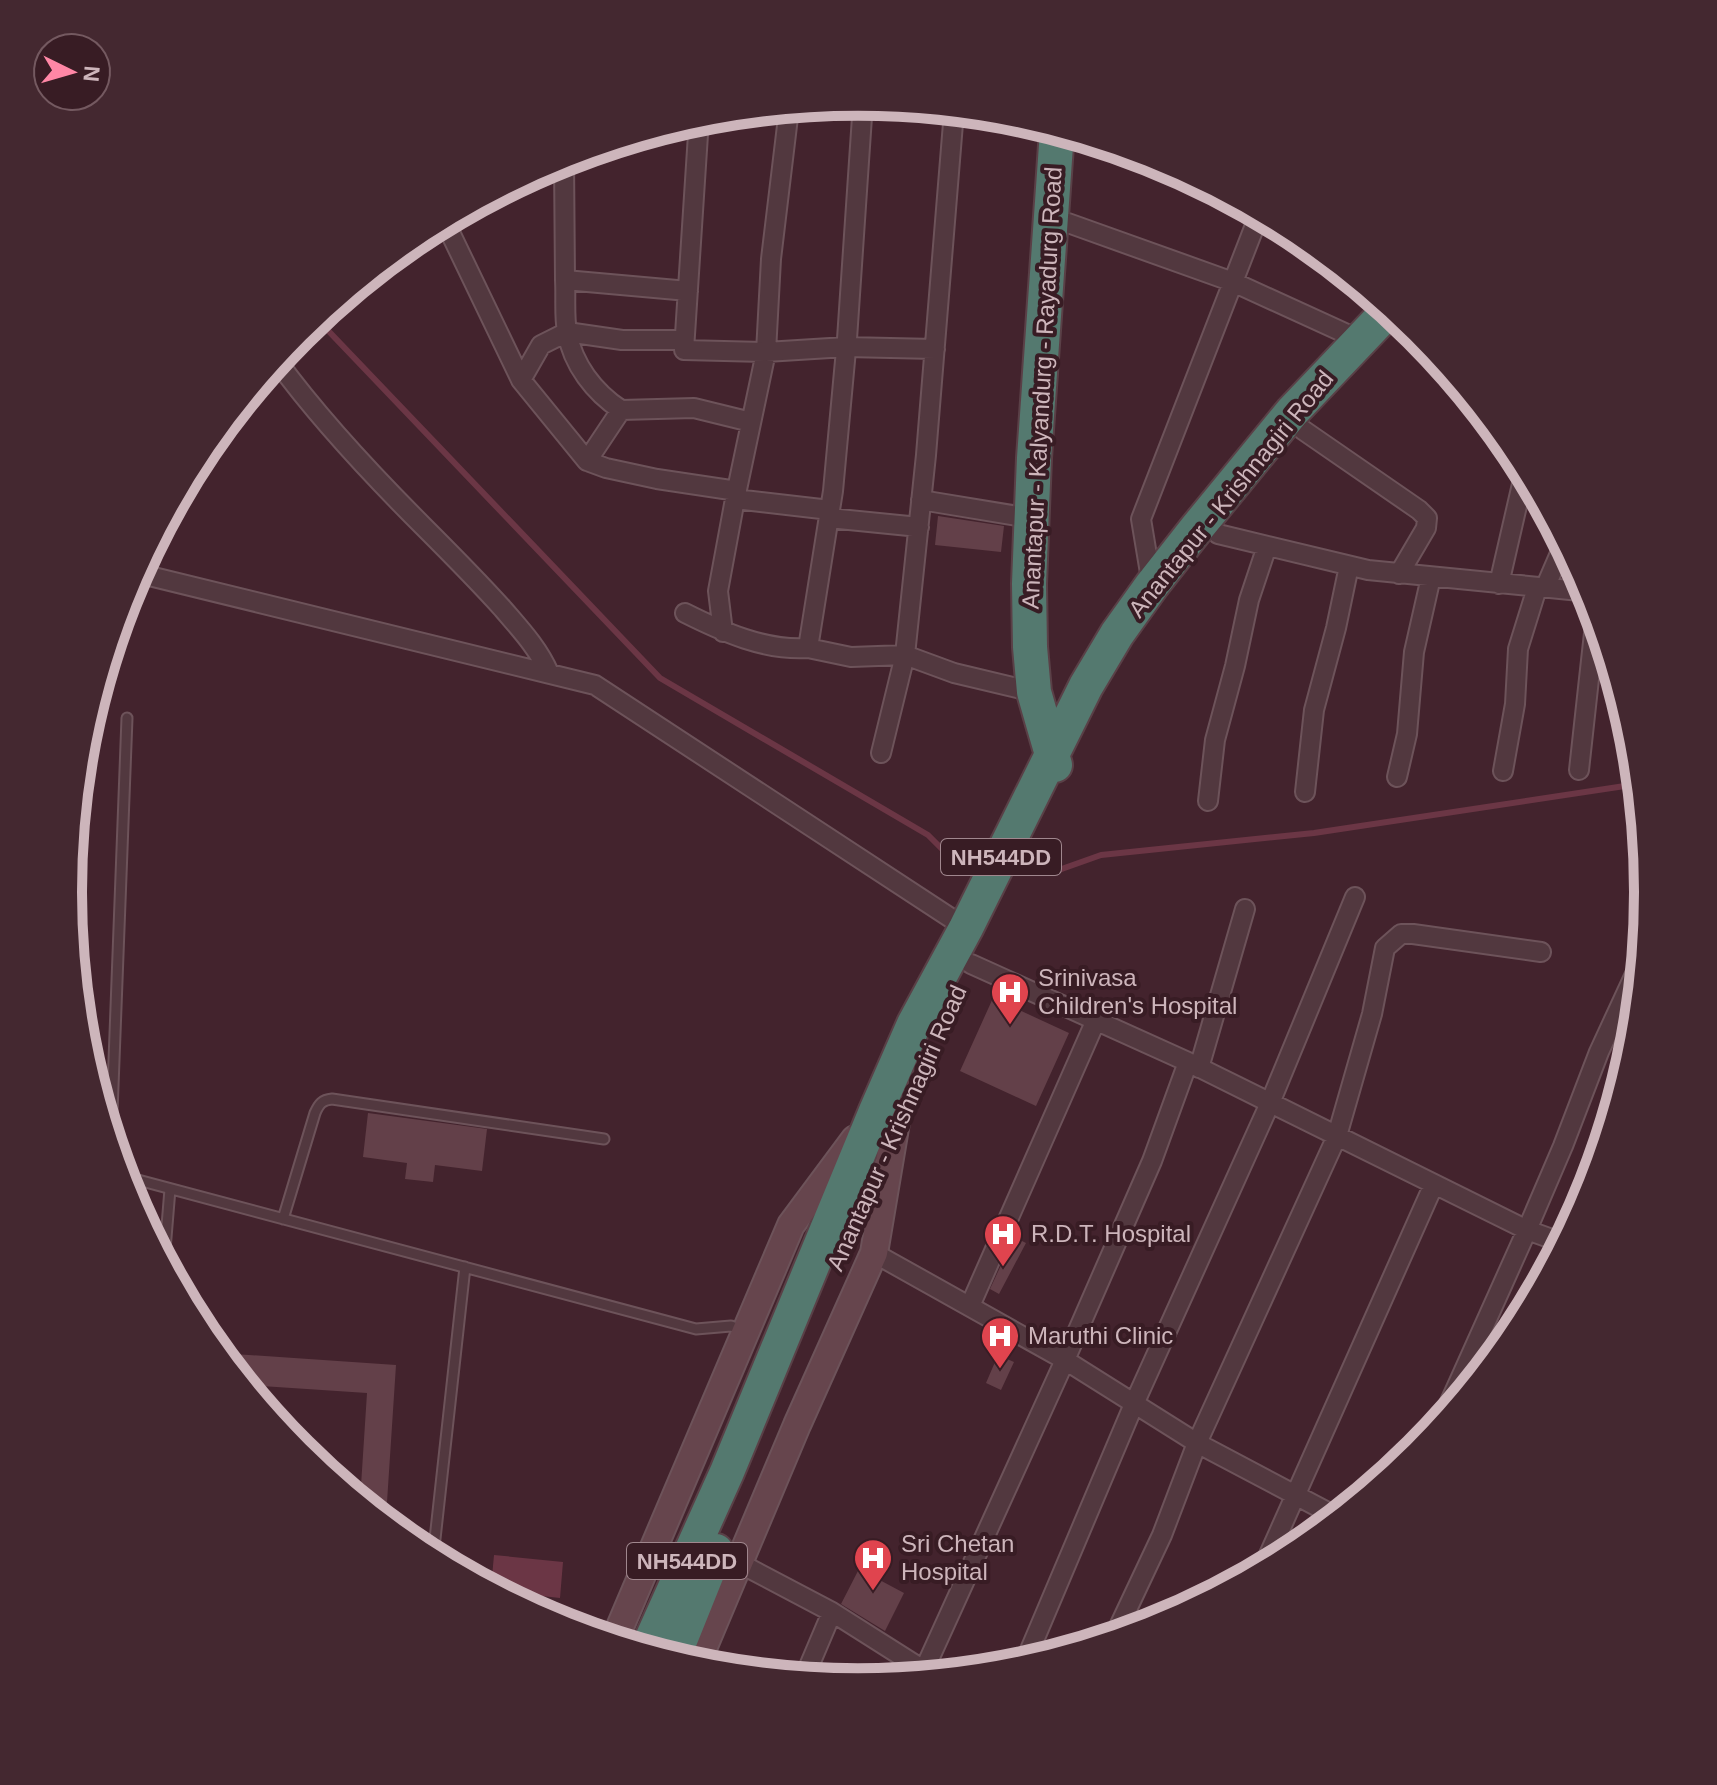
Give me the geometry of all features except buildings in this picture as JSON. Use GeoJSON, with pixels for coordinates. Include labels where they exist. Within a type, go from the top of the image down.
{"type":"FeatureCollection","features":[{"type":"Feature","properties":{"kind":"highway","name":"Anantapur - Kalyandurg - Rayadurg Road"},"geometry":{"type":"LineString","coordinates":[[1056,141],[1030,518],[1030,647],[1034,692],[1056,769]]}},
{"type":"Feature","properties":{"kind":"highway","name":"Anantapur - Kalyandurg - Rayadurg Road"},"geometry":{"type":"LineString","coordinates":[[1073,146],[1047,521],[1047,652],[1055,683],[1084,712]]}},
{"type":"Feature","properties":{"kind":"highway","name":"Anantapur - Krishnagiri Road"},"geometry":{"type":"LineString","coordinates":[[677,1647],[735,1477],[849,1239],[914,1024],[1056,769],[1117,634],[1152,585],[1292,412],[1381,319]]}},
{"type":"Feature","properties":{"kind":"highway","name":"Anantapur - Krishnagiri Road"},"geometry":{"type":"LineString","coordinates":[[1084,712],[1283,452],[1370,355],[1395,332]]}},
{"type":"Feature","properties":{"kind":"highway","name":"Anantapur - Krishnagiri Road"},"geometry":{"type":"LineString","coordinates":[[886,1116],[925,1054],[1001,907],[1056,769]]}},
{"type":"Feature","properties":{"kind":"highway","name":"NH544DD"},"geometry":{"type":"LineString","coordinates":[[652,1641],[735,1477]]}},
{"type":"Feature","properties":{"kind":"street"},"geometry":{"type":"LineString","coordinates":[[808,648],[829,514],[846,347],[862,116]]}},
{"type":"Feature","properties":{"kind":"street"},"geometry":{"type":"LineString","coordinates":[[723,632],[718,591],[766,352],[771,259],[788,120]]}},
{"type":"Feature","properties":{"kind":"street"},"geometry":{"type":"LineString","coordinates":[[881,753],[905,655],[919,527],[953,122]]}},
{"type":"Feature","properties":{"kind":"street"},"geometry":{"type":"LineString","coordinates":[[698,133],[684,350],[935,349]]}},
{"type":"Feature","properties":{"kind":"street"},"geometry":{"type":"LineString","coordinates":[[564,174],[567,332],[576,360],[592,386],[621,410],[694,408],[751,422]]}},
{"type":"Feature","properties":{"kind":"street"},"geometry":{"type":"LineString","coordinates":[[1068,223],[1233,282],[1360,340]]}},
{"type":"Feature","properties":{"kind":"street"},"geometry":{"type":"LineString","coordinates":[[1152,585],[1141,519],[1255,225]]}},
{"type":"Feature","properties":{"kind":"street"},"geometry":{"type":"LineString","coordinates":[[450,233],[521,380],[587,461],[606,468],[829,514],[919,527]]}},
{"type":"Feature","properties":{"kind":"street"},"geometry":{"type":"LineString","coordinates":[[565,280],[688,291]]}},
{"type":"Feature","properties":{"kind":"street"},"geometry":{"type":"LineString","coordinates":[[521,380],[541,345],[567,332],[622,340],[684,340]]}},
{"type":"Feature","properties":{"kind":"street"},"geometry":{"type":"LineString","coordinates":[[284,371],[303,397],[529,639],[549,673]]}},
{"type":"Feature","properties":{"kind":"street"},"geometry":{"type":"LineString","coordinates":[[587,461],[621,410]]}},
{"type":"Feature","properties":{"kind":"street"},"geometry":{"type":"LineString","coordinates":[[1303,430],[1427,518],[1426,528],[1399,574]]}},
{"type":"Feature","properties":{"kind":"street"},"geometry":{"type":"LineString","coordinates":[[1499,584],[1521,488]]}},
{"type":"Feature","properties":{"kind":"street"},"geometry":{"type":"LineString","coordinates":[[921,500],[1030,518]]}},
{"type":"Feature","properties":{"kind":"street"},"geometry":{"type":"LineString","coordinates":[[1218,534],[1368,570],[1574,591]]}},
{"type":"Feature","properties":{"kind":"street"},"geometry":{"type":"LineString","coordinates":[[1208,801],[1215,740],[1249,600],[1267,546]]}},
{"type":"Feature","properties":{"kind":"street"},"geometry":{"type":"LineString","coordinates":[[1503,771],[1515,704],[1518,649],[1541,588],[1558,556]]}},
{"type":"Feature","properties":{"kind":"street"},"geometry":{"type":"LineString","coordinates":[[1305,792],[1314,710],[1349,566]]}},
{"type":"Feature","properties":{"kind":"street"},"geometry":{"type":"LineString","coordinates":[[150,576],[595,685],[966,928]]}},
{"type":"Feature","properties":{"kind":"street"},"geometry":{"type":"LineString","coordinates":[[1397,777],[1407,734],[1414,652],[1431,577]]}},
{"type":"Feature","properties":{"kind":"street"},"geometry":{"type":"LineString","coordinates":[[685,613],[723,632],[771,644],[851,657],[905,655],[954,673],[1034,692]]}},
{"type":"Feature","properties":{"kind":"street"},"geometry":{"type":"LineString","coordinates":[[1579,770],[1593,641]]}},
{"type":"Feature","properties":{"kind":"street"},"geometry":{"type":"LineString","coordinates":[[1030,1649],[1134,1404],[1270,1103],[1355,897]]}},
{"type":"Feature","properties":{"kind":"street"},"geometry":{"type":"LineString","coordinates":[[930,1665],[1193,1065],[1245,909]]}},
{"type":"Feature","properties":{"kind":"street"},"geometry":{"type":"LineString","coordinates":[[1120,1623],[1162,1535],[1197,1443],[1337,1136],[1372,1014],[1385,948],[1401,934],[1413,934],[1541,952]]}},
{"type":"Feature","properties":{"kind":"street"},"geometry":{"type":"LineString","coordinates":[[971,964],[1193,1065],[1527,1230],[1553,1239]]}},
{"type":"Feature","properties":{"kind":"street"},"geometry":{"type":"LineString","coordinates":[[1457,1386],[1527,1230],[1599,1052],[1629,988]]}},
{"type":"Feature","properties":{"kind":"street"},"geometry":{"type":"LineString","coordinates":[[970,1306],[1096,1020]]}},
{"type":"Feature","properties":{"kind":"street"},"geometry":{"type":"LineString","coordinates":[[701,1653],[797,1425],[874,1253],[886,1116]]}},
{"type":"Feature","properties":{"kind":"street"},"geometry":{"type":"LineString","coordinates":[[618,1631],[791,1225],[886,1116]]}},
{"type":"Feature","properties":{"kind":"street"},"geometry":{"type":"LineString","coordinates":[[1271,1550],[1434,1184]]}},
{"type":"Feature","properties":{"kind":"street"},"geometry":{"type":"LineString","coordinates":[[874,1253],[1065,1360],[1197,1443],[1327,1512]]}},
{"type":"Feature","properties":{"kind":"street"},"geometry":{"type":"LineString","coordinates":[[739,1563],[832,1612],[915,1666]]}},
{"type":"Feature","properties":{"kind":"street"},"geometry":{"type":"LineString","coordinates":[[809,1667],[832,1612]]}},
{"type":"Feature","properties":{"kind":"lane"},"geometry":{"type":"LineString","coordinates":[[112,1107],[127,718]]}},
{"type":"Feature","properties":{"kind":"lane"},"geometry":{"type":"LineString","coordinates":[[283,1219],[315,1113],[325,1100],[604,1139]]}},
{"type":"Feature","properties":{"kind":"lane"},"geometry":{"type":"LineString","coordinates":[[137,1180],[696,1329],[731,1326],[746,1331]]}},
{"type":"Feature","properties":{"kind":"lane"},"geometry":{"type":"LineString","coordinates":[[166,1243],[170,1189]]}},
{"type":"Feature","properties":{"kind":"lane"},"geometry":{"type":"LineString","coordinates":[[435,1543],[465,1267]]}},
{"type":"Feature","properties":{"kind":"shaded area"},"geometry":{"type":"Polygon","coordinates":[[[494,1555],[563,1562],[560,1598],[527,1594],[492,1577],[494,1555]]]}},
{"type":"Feature","properties":{"kind":"waterway"},"geometry":{"type":"LineString","coordinates":[[326,328],[660,678],[928,835],[958,865]]}},
{"type":"Feature","properties":{"kind":"waterway"},"geometry":{"type":"LineString","coordinates":[[1056,871],[1101,855],[1314,833],[1627,786]]}},
{"type":"Feature","properties":{"kind":"place","name":"Srinivasa Children's Hospital"},"geometry":{"type":"Point","coordinates":[1010,1026]}},
{"type":"Feature","properties":{"kind":"place","name":"R.D.T. Hospital"},"geometry":{"type":"Point","coordinates":[1003,1268]}},
{"type":"Feature","properties":{"kind":"place","name":"Maruthi Clinic"},"geometry":{"type":"Point","coordinates":[1000,1370]}},
{"type":"Feature","properties":{"kind":"place","name":"Sri Chetan Hospital"},"geometry":{"type":"Point","coordinates":[873,1592]}}]}
